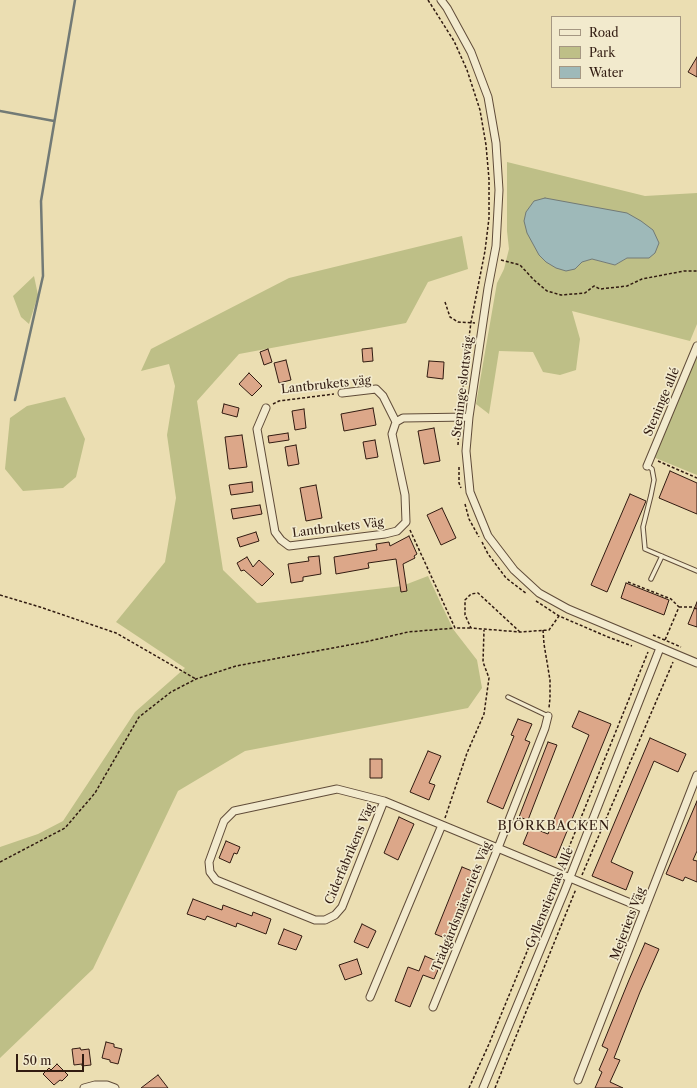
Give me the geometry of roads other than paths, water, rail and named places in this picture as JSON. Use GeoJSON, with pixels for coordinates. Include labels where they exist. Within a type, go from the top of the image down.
{"type":"FeatureCollection","features":[{"type":"Feature","properties":{"kind":"street","name":"Steninge slottsväg"},"geometry":{"type":"LineString","coordinates":[[441,0],[471,52],[488,96],[496,143],[499,190],[496,246],[469,417],[466,450],[470,492],[488,536],[514,570],[540,593],[568,610],[697,663]]}},
{"type":"Feature","properties":{"kind":"street","name":"Steninge allé"},"geometry":{"type":"LineString","coordinates":[[647,466],[697,346]]}},
{"type":"Feature","properties":{"kind":"street","name":"Lantbrukets väg"},"geometry":{"type":"LineString","coordinates":[[342,393],[376,389],[383,396],[396,422]]}},
{"type":"Feature","properties":{"kind":"street","name":"Lantbrukets Väg"},"geometry":{"type":"LineString","coordinates":[[266,408],[257,429],[275,532],[281,540],[289,546],[385,534],[397,531],[406,522],[404,495],[392,434],[396,422]]}},
{"type":"Feature","properties":{"kind":"street"},"geometry":{"type":"LineString","coordinates":[[396,422],[403,418],[469,417]]}},
{"type":"Feature","properties":{"kind":"street","name":"Gyllenstiernas Allé"},"geometry":{"type":"LineString","coordinates":[[483,1088],[569,878],[660,648]]}},
{"type":"Feature","properties":{"kind":"street","name":"Trädgårdsmästeriets Väg"},"geometry":{"type":"LineString","coordinates":[[433,1007],[498,848],[545,728],[548,716]]}},
{"type":"Feature","properties":{"kind":"street","name":"Mejeriets Väg"},"geometry":{"type":"LineString","coordinates":[[578,1080],[697,775]]}},
{"type":"Feature","properties":{"kind":"street","name":"Ciderfabrikens Väg"},"geometry":{"type":"LineString","coordinates":[[384,801],[342,907],[335,915],[325,920],[315,920],[216,880],[210,872],[210,862],[224,821],[234,811],[337,789],[384,801],[645,909]]}},
{"type":"Feature","properties":{"kind":"street"},"geometry":{"type":"LineString","coordinates":[[370,997],[442,825]]}},
{"type":"Feature","properties":{"kind":"street"},"geometry":{"type":"LineString","coordinates":[[84,1088],[95,1085],[107,1085],[115,1088]]}},
{"type":"Feature","properties":{"kind":"lane"},"geometry":{"type":"LineString","coordinates":[[647,466],[652,469],[654,480],[643,527],[645,549],[697,570]]}},
{"type":"Feature","properties":{"kind":"lane"},"geometry":{"type":"LineString","coordinates":[[651,579],[662,556]]}},
{"type":"Feature","properties":{"kind":"lane"},"geometry":{"type":"LineString","coordinates":[[508,697],[548,716]]}},
{"type":"Feature","properties":{"kind":"water"},"geometry":{"type":"Polygon","coordinates":[[[545,198],[627,213],[653,230],[659,243],[655,253],[649,258],[627,258],[615,265],[592,259],[582,262],[575,269],[566,271],[556,268],[546,262],[539,255],[527,233],[524,221],[526,212],[534,201],[545,198]]]}},
{"type":"Feature","properties":{"kind":"waterway"},"geometry":{"type":"LineString","coordinates":[[15,400],[43,276],[41,201],[75,0]]}},
{"type":"Feature","properties":{"kind":"waterway"},"geometry":{"type":"LineString","coordinates":[[0,111],[54,121]]}},
{"type":"Feature","properties":{"kind":"district","name":"BJÖRKBACKEN"},"geometry":{"type":"Point","coordinates":[554,826]}}]}
